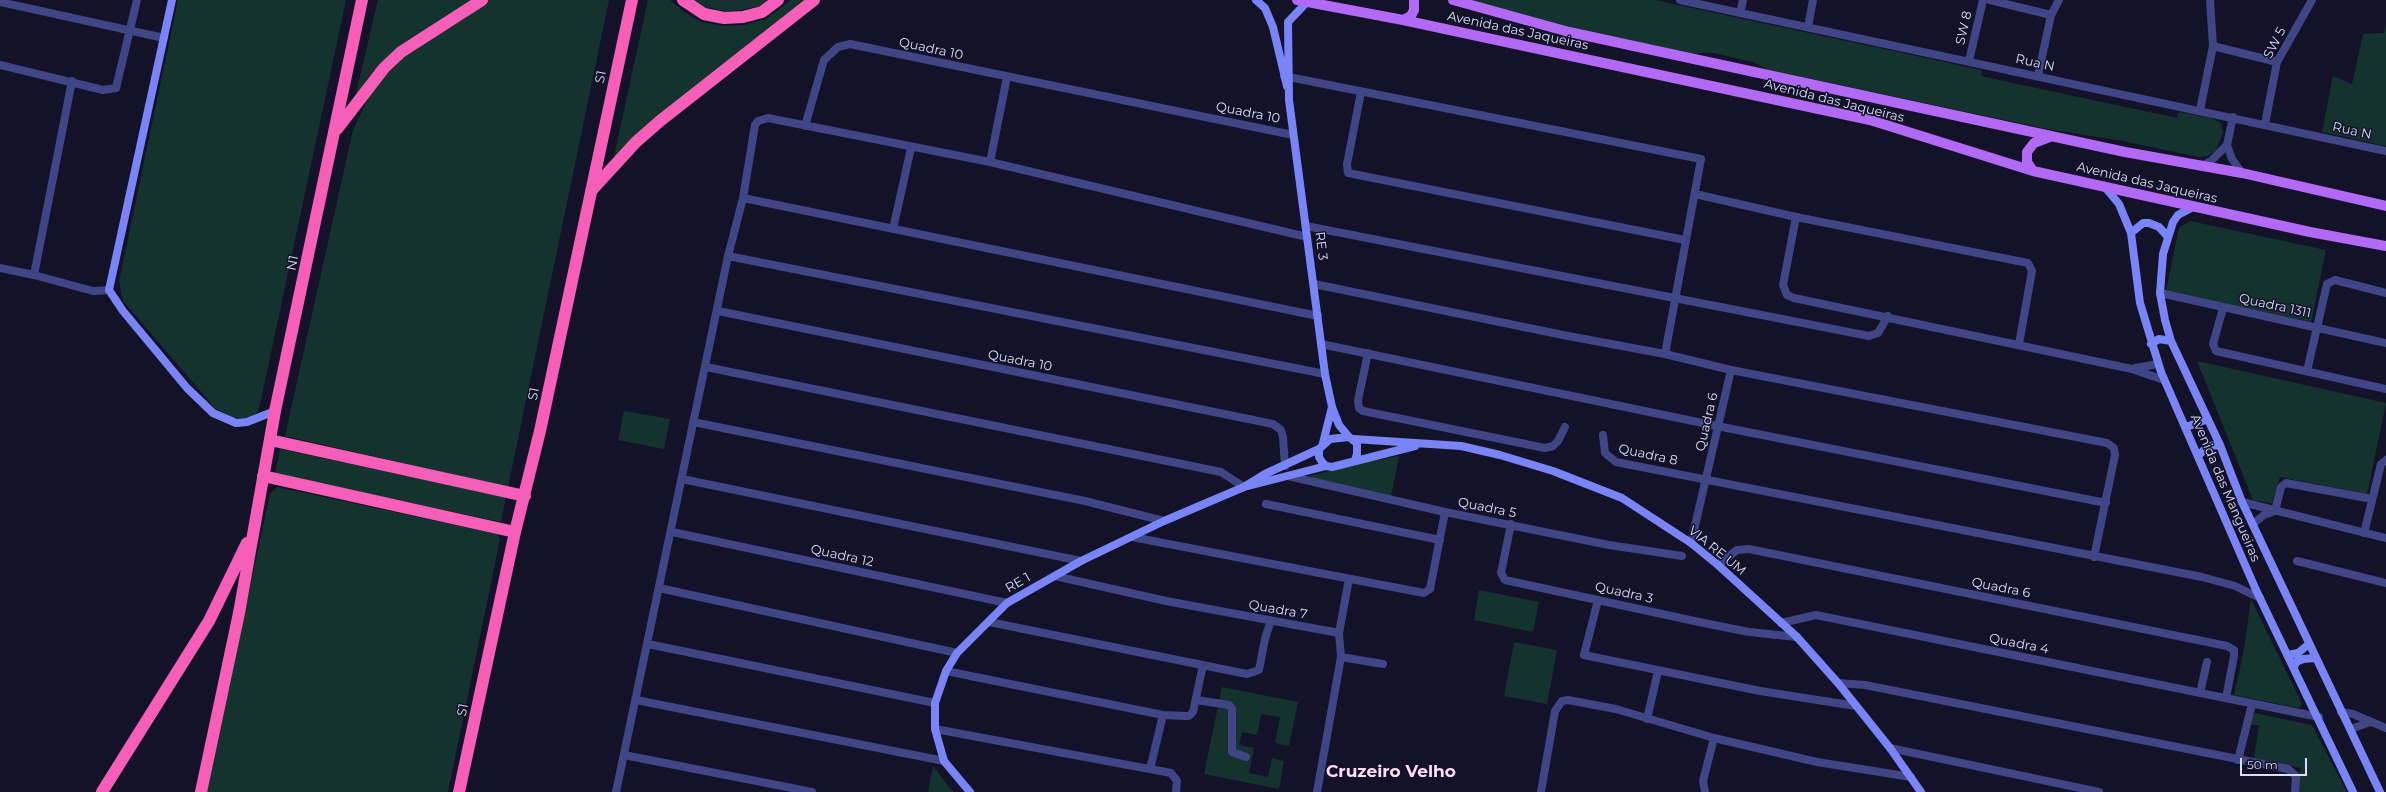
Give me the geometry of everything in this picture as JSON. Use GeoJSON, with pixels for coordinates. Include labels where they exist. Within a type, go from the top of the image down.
{"type":"FeatureCollection","features":[{"type":"Feature","properties":{"kind":"highway","name":"N1"},"geometry":{"type":"LineString","coordinates":[[201,792],[239,613],[275,411],[362,0]]}},
{"type":"Feature","properties":{"kind":"highway"},"geometry":{"type":"LineString","coordinates":[[335,132],[384,68],[401,52],[482,0]]}},
{"type":"Feature","properties":{"kind":"highway","name":"S1"},"geometry":{"type":"LineString","coordinates":[[459,792],[525,496],[632,0]]}},
{"type":"Feature","properties":{"kind":"highway"},"geometry":{"type":"LineString","coordinates":[[682,0],[704,14],[724,18],[743,17],[762,12],[778,0]]}},
{"type":"Feature","properties":{"kind":"highway"},"geometry":{"type":"LineString","coordinates":[[591,191],[636,142],[660,121],[814,0]]}},
{"type":"Feature","properties":{"kind":"highway"},"geometry":{"type":"LineString","coordinates":[[270,440],[525,496]]}},
{"type":"Feature","properties":{"kind":"highway"},"geometry":{"type":"LineString","coordinates":[[263,476],[516,532]]}},
{"type":"Feature","properties":{"kind":"highway"},"geometry":{"type":"LineString","coordinates":[[102,792],[209,621],[253,532]]}},
{"type":"Feature","properties":{"kind":"main road"},"geometry":{"type":"LineString","coordinates":[[1403,20],[1411,16],[1414,10],[1414,0]]}},
{"type":"Feature","properties":{"kind":"main road","name":"Avenida das Jaqueiras"},"geometry":{"type":"LineString","coordinates":[[1454,0],[1569,32],[2052,136],[2242,173],[2386,206]]}},
{"type":"Feature","properties":{"kind":"main road","name":"Avenida das Jaqueiras"},"geometry":{"type":"LineString","coordinates":[[1302,1],[1403,20],[1870,120],[2033,171],[2310,232],[2386,246]]}},
{"type":"Feature","properties":{"kind":"main road"},"geometry":{"type":"LineString","coordinates":[[2033,171],[2027,162],[2027,152],[2034,143],[2052,136]]}},
{"type":"Feature","properties":{"kind":"street"},"geometry":{"type":"LineString","coordinates":[[0,65],[72,81],[103,90],[116,88],[137,0]]}},
{"type":"Feature","properties":{"kind":"street"},"geometry":{"type":"LineString","coordinates":[[172,0],[109,290],[123,311],[187,388],[213,413],[236,423],[247,422],[275,411]]}},
{"type":"Feature","properties":{"kind":"street","name":"RE 3"},"geometry":{"type":"LineString","coordinates":[[1256,0],[1265,8],[1273,27],[1287,77]]}},
{"type":"Feature","properties":{"kind":"street","name":"Rua N"},"geometry":{"type":"LineString","coordinates":[[1680,0],[2233,117],[2386,151]]}},
{"type":"Feature","properties":{"kind":"street"},"geometry":{"type":"LineString","coordinates":[[1740,13],[1743,0]]}},
{"type":"Feature","properties":{"kind":"street"},"geometry":{"type":"LineString","coordinates":[[1808,27],[1813,0]]}},
{"type":"Feature","properties":{"kind":"street","name":"SW 8"},"geometry":{"type":"LineString","coordinates":[[1969,61],[1983,0]]}},
{"type":"Feature","properties":{"kind":"street"},"geometry":{"type":"LineString","coordinates":[[1990,0],[2051,15]]}},
{"type":"Feature","properties":{"kind":"street"},"geometry":{"type":"LineString","coordinates":[[2038,76],[2051,15],[2059,0]]}},
{"type":"Feature","properties":{"kind":"street"},"geometry":{"type":"LineString","coordinates":[[2200,110],[2213,46],[2210,0]]}},
{"type":"Feature","properties":{"kind":"street","name":"SW 5"},"geometry":{"type":"LineString","coordinates":[[2265,124],[2277,62],[2312,0]]}},
{"type":"Feature","properties":{"kind":"street","name":"RE 3"},"geometry":{"type":"LineString","coordinates":[[1302,1],[1288,22],[1286,30],[1287,77],[1293,135],[1325,374],[1332,407],[1339,425],[1351,438]]}},
{"type":"Feature","properties":{"kind":"street"},"geometry":{"type":"LineString","coordinates":[[1,4],[164,38]]}},
{"type":"Feature","properties":{"kind":"street","name":"Quadra 10"},"geometry":{"type":"LineString","coordinates":[[805,126],[821,65],[828,54],[845,45],[1293,135]]}},
{"type":"Feature","properties":{"kind":"street"},"geometry":{"type":"LineString","coordinates":[[2213,46],[2277,62]]}},
{"type":"Feature","properties":{"kind":"street"},"geometry":{"type":"LineString","coordinates":[[990,162],[1007,77]]}},
{"type":"Feature","properties":{"kind":"street"},"geometry":{"type":"LineString","coordinates":[[1287,77],[1701,159],[1674,297],[1665,354]]}},
{"type":"Feature","properties":{"kind":"street"},"geometry":{"type":"LineString","coordinates":[[34,275],[72,81]]}},
{"type":"Feature","properties":{"kind":"street"},"geometry":{"type":"LineString","coordinates":[[1360,92],[1347,164],[1348,172],[1685,240]]}},
{"type":"Feature","properties":{"kind":"street"},"geometry":{"type":"LineString","coordinates":[[2233,117],[2228,145],[2232,159],[2242,173]]}},
{"type":"Feature","properties":{"kind":"street"},"geometry":{"type":"LineString","coordinates":[[616,792],[672,532],[693,422],[718,311],[728,256],[743,198],[755,125],[758,121],[768,118],[910,148],[990,162],[1307,237]]}},
{"type":"Feature","properties":{"kind":"street"},"geometry":{"type":"LineString","coordinates":[[2202,166],[2211,161],[2228,145]]}},
{"type":"Feature","properties":{"kind":"street"},"geometry":{"type":"LineString","coordinates":[[893,229],[910,148]]}},
{"type":"Feature","properties":{"kind":"street","name":"Avenida das Mangueiras"},"geometry":{"type":"LineString","coordinates":[[2104,186],[2122,210],[2131,233],[2140,303],[2151,344],[2164,380],[2260,598],[2319,717],[2354,792]]}},
{"type":"Feature","properties":{"kind":"street"},"geometry":{"type":"LineString","coordinates":[[1695,194],[1796,217],[2028,263],[2032,271],[2019,344]]}},
{"type":"Feature","properties":{"kind":"street"},"geometry":{"type":"LineString","coordinates":[[743,198],[1318,316]]}},
{"type":"Feature","properties":{"kind":"street","name":"Avenida das Mangueiras"},"geometry":{"type":"LineString","coordinates":[[2193,207],[2178,215],[2168,237],[2163,254],[2160,293],[2171,341],[2220,445],[2242,502],[2380,792]]}},
{"type":"Feature","properties":{"kind":"street"},"geometry":{"type":"LineString","coordinates":[[1796,217],[1783,285],[1787,295],[2132,369],[2164,380]]}},
{"type":"Feature","properties":{"kind":"street"},"geometry":{"type":"LineString","coordinates":[[2131,233],[2143,223],[2149,223],[2159,227],[2168,237]]}},
{"type":"Feature","properties":{"kind":"street"},"geometry":{"type":"LineString","coordinates":[[1306,226],[1869,336],[1878,333],[1888,316]]}},
{"type":"Feature","properties":{"kind":"street"},"geometry":{"type":"LineString","coordinates":[[728,256],[1325,374]]}},
{"type":"Feature","properties":{"kind":"street"},"geometry":{"type":"LineString","coordinates":[[0,268],[34,275],[93,292],[109,290]]}},
{"type":"Feature","properties":{"kind":"street"},"geometry":{"type":"LineString","coordinates":[[2307,371],[2327,284],[2335,280],[2386,293]]}},
{"type":"Feature","properties":{"kind":"street"},"geometry":{"type":"LineString","coordinates":[[1314,284],[1568,336],[1665,354],[1731,370],[2107,443],[2114,448],[2115,455],[2094,557]]}},
{"type":"Feature","properties":{"kind":"street","name":"Quadra 1311"},"geometry":{"type":"LineString","coordinates":[[2160,293],[2386,343]]}},
{"type":"Feature","properties":{"kind":"street"},"geometry":{"type":"LineString","coordinates":[[2223,308],[2213,344],[2216,351],[2386,389]]}},
{"type":"Feature","properties":{"kind":"street","name":"Quadra 10"},"geometry":{"type":"LineString","coordinates":[[718,311],[1273,424],[1281,430],[1283,437],[1285,466]]}},
{"type":"Feature","properties":{"kind":"street"},"geometry":{"type":"LineString","coordinates":[[2151,344],[2159,339],[2171,341]]}},
{"type":"Feature","properties":{"kind":"street"},"geometry":{"type":"LineString","coordinates":[[1321,344],[1717,426],[2106,502]]}},
{"type":"Feature","properties":{"kind":"street"},"geometry":{"type":"LineString","coordinates":[[1368,353],[1358,400],[1359,408],[1363,411],[1545,448],[1553,446],[1558,441],[1565,427]]}},
{"type":"Feature","properties":{"kind":"street"},"geometry":{"type":"LineString","coordinates":[[2132,369],[2158,364]]}},
{"type":"Feature","properties":{"kind":"street"},"geometry":{"type":"LineString","coordinates":[[706,367],[1221,472],[1244,487]]}},
{"type":"Feature","properties":{"kind":"street","name":"Quadra 6"},"geometry":{"type":"LineString","coordinates":[[1691,543],[1731,370]]}},
{"type":"Feature","properties":{"kind":"street","name":"RE 3"},"geometry":{"type":"LineString","coordinates":[[1321,446],[1332,407]]}},
{"type":"Feature","properties":{"kind":"street"},"geometry":{"type":"LineString","coordinates":[[2186,427],[2208,419]]}},
{"type":"Feature","properties":{"kind":"street"},"geometry":{"type":"LineString","coordinates":[[693,422],[1085,501],[1164,521]]}},
{"type":"Feature","properties":{"kind":"street","name":"Quadra 8"},"geometry":{"type":"LineString","coordinates":[[1604,435],[1605,453],[1616,462],[1707,479]]}},
{"type":"Feature","properties":{"kind":"street"},"geometry":{"type":"LineString","coordinates":[[1351,438],[1358,448],[1355,460],[1342,465],[1326,466],[1319,457],[1321,446],[1330,439],[1351,438]]}},
{"type":"Feature","properties":{"kind":"street","name":"VIA RE UM"},"geometry":{"type":"LineString","coordinates":[[1351,438],[1422,445],[1461,446],[1500,454],[1553,471],[1622,498],[1691,543],[1718,565],[1797,637],[1838,683],[1890,748],[1921,792]]}},
{"type":"Feature","properties":{"kind":"street","name":"VIA RE UM"},"geometry":{"type":"LineString","coordinates":[[1355,460],[1422,445]]}},
{"type":"Feature","properties":{"kind":"street"},"geometry":{"type":"LineString","coordinates":[[2198,455],[2208,446],[2220,445]]}},
{"type":"Feature","properties":{"kind":"street","name":"RE 1"},"geometry":{"type":"LineString","coordinates":[[970,792],[944,761],[935,729],[935,704],[946,670],[957,653],[1007,603],[1081,561],[1164,521],[1244,487],[1265,474],[1285,466],[1321,446]]}},
{"type":"Feature","properties":{"kind":"street"},"geometry":{"type":"LineString","coordinates":[[2364,533],[2381,464],[2386,460]]}},
{"type":"Feature","properties":{"kind":"street","name":"RE 1"},"geometry":{"type":"LineString","coordinates":[[1244,487],[1326,466]]}},
{"type":"Feature","properties":{"kind":"street","name":"Quadra 5"},"geometry":{"type":"LineString","coordinates":[[1288,476],[1446,512],[1609,545],[1682,556]]}},
{"type":"Feature","properties":{"kind":"street"},"geometry":{"type":"LineString","coordinates":[[682,479],[1081,561]]}},
{"type":"Feature","properties":{"kind":"street"},"geometry":{"type":"LineString","coordinates":[[1707,479],[2235,586],[2260,598]]}},
{"type":"Feature","properties":{"kind":"street"},"geometry":{"type":"LineString","coordinates":[[2275,511],[2281,487],[2286,483],[2372,499]]}},
{"type":"Feature","properties":{"kind":"street"},"geometry":{"type":"LineString","coordinates":[[2242,502],[2386,538]]}},
{"type":"Feature","properties":{"kind":"street"},"geometry":{"type":"LineString","coordinates":[[1266,504],[1440,540]]}},
{"type":"Feature","properties":{"kind":"street"},"geometry":{"type":"LineString","coordinates":[[2253,524],[2264,514],[2275,511]]}},
{"type":"Feature","properties":{"kind":"street"},"geometry":{"type":"LineString","coordinates":[[1132,536],[1420,593],[1427,592],[1430,588],[1446,512]]}},
{"type":"Feature","properties":{"kind":"street","name":"Quadra 3"},"geometry":{"type":"LineString","coordinates":[[1511,524],[1501,573],[1502,578],[1749,632],[1797,637]]}},
{"type":"Feature","properties":{"kind":"street","name":"Quadra 12"},"geometry":{"type":"LineString","coordinates":[[672,532],[1007,603]]}},
{"type":"Feature","properties":{"kind":"street","name":"Quadra 6"},"geometry":{"type":"LineString","coordinates":[[1718,565],[1737,550],[1749,550],[2227,646],[2234,650],[2234,656],[2226,698]]}},
{"type":"Feature","properties":{"kind":"street"},"geometry":{"type":"LineString","coordinates":[[2298,561],[2386,583]]}},
{"type":"Feature","properties":{"kind":"street","name":"Quadra 7"},"geometry":{"type":"LineString","coordinates":[[1055,576],[1166,601],[1339,633]]}},
{"type":"Feature","properties":{"kind":"street"},"geometry":{"type":"LineString","coordinates":[[1318,792],[1341,657],[1339,633],[1349,579]]}},
{"type":"Feature","properties":{"kind":"street"},"geometry":{"type":"LineString","coordinates":[[2235,586],[2253,582]]}},
{"type":"Feature","properties":{"kind":"street"},"geometry":{"type":"LineString","coordinates":[[659,588],[957,653]]}},
{"type":"Feature","properties":{"kind":"street"},"geometry":{"type":"LineString","coordinates":[[1598,600],[1584,655],[1760,691],[1856,706]]}},
{"type":"Feature","properties":{"kind":"street","name":"Quadra 4"},"geometry":{"type":"LineString","coordinates":[[1781,623],[1816,615],[2319,717]]}},
{"type":"Feature","properties":{"kind":"street"},"geometry":{"type":"LineString","coordinates":[[989,622],[1247,674],[1254,673],[1258,670],[1264,639],[1271,620]]}},
{"type":"Feature","properties":{"kind":"street"},"geometry":{"type":"LineString","coordinates":[[648,644],[935,704]]}},
{"type":"Feature","properties":{"kind":"street"},"geometry":{"type":"LineString","coordinates":[[2288,654],[2298,653],[2310,644]]}},
{"type":"Feature","properties":{"kind":"street"},"geometry":{"type":"LineString","coordinates":[[1341,657],[1384,664]]}},
{"type":"Feature","properties":{"kind":"street"},"geometry":{"type":"LineString","coordinates":[[2294,667],[2296,662],[2303,659],[2316,658]]}},
{"type":"Feature","properties":{"kind":"street"},"geometry":{"type":"LineString","coordinates":[[2200,693],[2207,662]]}},
{"type":"Feature","properties":{"kind":"street"},"geometry":{"type":"LineString","coordinates":[[946,670],[1163,715],[1189,716],[1193,712],[1203,665]]}},
{"type":"Feature","properties":{"kind":"street"},"geometry":{"type":"LineString","coordinates":[[1647,719],[1658,671]]}},
{"type":"Feature","properties":{"kind":"street"},"geometry":{"type":"LineString","coordinates":[[1838,683],[1865,684],[2294,772],[2297,779],[2295,792]]}},
{"type":"Feature","properties":{"kind":"street"},"geometry":{"type":"LineString","coordinates":[[636,700],[944,761]]}},
{"type":"Feature","properties":{"kind":"street"},"geometry":{"type":"LineString","coordinates":[[1196,700],[1229,706],[1232,708],[1232,752],[1246,757]]}},
{"type":"Feature","properties":{"kind":"street"},"geometry":{"type":"LineString","coordinates":[[1540,792],[1555,711],[1562,701],[1616,709],[1714,738],[1817,762],[1911,777]]}},
{"type":"Feature","properties":{"kind":"street"},"geometry":{"type":"LineString","coordinates":[[2300,713],[2311,701]]}},
{"type":"Feature","properties":{"kind":"street"},"geometry":{"type":"LineString","coordinates":[[2238,760],[2252,704]]}},
{"type":"Feature","properties":{"kind":"street"},"geometry":{"type":"LineString","coordinates":[[2341,712],[2353,714],[2386,728]]}},
{"type":"Feature","properties":{"kind":"street"},"geometry":{"type":"LineString","coordinates":[[1150,769],[1163,715]]}},
{"type":"Feature","properties":{"kind":"street"},"geometry":{"type":"LineString","coordinates":[[2351,729],[2370,722]]}},
{"type":"Feature","properties":{"kind":"street"},"geometry":{"type":"LineString","coordinates":[[935,729],[1171,773],[1177,781],[1176,792]]}},
{"type":"Feature","properties":{"kind":"street"},"geometry":{"type":"LineString","coordinates":[[1705,792],[1703,781],[1714,738]]}},
{"type":"Feature","properties":{"kind":"street"},"geometry":{"type":"LineString","coordinates":[[1890,748],[2098,792]]}},
{"type":"Feature","properties":{"kind":"street"},"geometry":{"type":"LineString","coordinates":[[624,755],[812,792]]}},
{"type":"Feature","properties":{"kind":"green space"},"geometry":{"type":"Polygon","coordinates":[[[178,0],[346,0],[262,395],[258,411],[253,418],[234,418],[215,408],[123,301],[119,281],[178,0]]]}},
{"type":"Feature","properties":{"kind":"green space"},"geometry":{"type":"Polygon","coordinates":[[[378,0],[475,0],[383,61],[368,78],[354,102],[378,0]]]}},
{"type":"Feature","properties":{"kind":"green space"},"geometry":{"type":"Polygon","coordinates":[[[489,0],[609,0],[508,487],[285,436],[353,130],[372,90],[395,63],[489,0]]]}},
{"type":"Feature","properties":{"kind":"green space"},"geometry":{"type":"Polygon","coordinates":[[[648,0],[670,0],[684,12],[701,22],[724,26],[744,25],[766,19],[791,0],[806,0],[613,161],[648,0]]]}},
{"type":"Feature","properties":{"kind":"green space"},"geometry":{"type":"Polygon","coordinates":[[[693,0],[767,0],[759,6],[742,10],[725,11],[706,7],[693,0]]]}},
{"type":"Feature","properties":{"kind":"green space"},"geometry":{"type":"Polygon","coordinates":[[[1471,0],[1655,0],[1982,70],[1981,76],[2177,118],[2179,112],[2210,118],[2221,123],[2223,132],[2216,151],[2207,156],[2199,157],[2123,141],[2047,129],[1770,70],[1752,62],[1714,53],[1691,53],[1576,29],[1471,0]]]}},
{"type":"Feature","properties":{"kind":"green space"},"geometry":{"type":"Polygon","coordinates":[[[2386,23],[2386,146],[2322,132],[2333,76],[2352,84],[2363,34],[2384,33],[2386,23]]]}},
{"type":"Feature","properties":{"kind":"green space"},"geometry":{"type":"Polygon","coordinates":[[[2190,221],[2326,250],[2311,322],[2166,291],[2179,228],[2190,221]]]}},
{"type":"Feature","properties":{"kind":"green space"},"geometry":{"type":"Polygon","coordinates":[[[2197,361],[2386,403],[2367,494],[2280,477],[2272,503],[2253,500],[2197,361]]]}},
{"type":"Feature","properties":{"kind":"green space"},"geometry":{"type":"Polygon","coordinates":[[[624,411],[670,419],[664,449],[618,440],[624,411]]]}},
{"type":"Feature","properties":{"kind":"green space"},"geometry":{"type":"Polygon","coordinates":[[[280,449],[506,497],[501,522],[275,474],[280,449]]]}},
{"type":"Feature","properties":{"kind":"green space"},"geometry":{"type":"Polygon","coordinates":[[[1399,456],[1391,497],[1302,478],[1357,464],[1399,456]]]}},
{"type":"Feature","properties":{"kind":"green space"},"geometry":{"type":"Polygon","coordinates":[[[277,487],[497,534],[500,539],[448,792],[206,792],[270,494],[277,487]]]}},
{"type":"Feature","properties":{"kind":"green space"},"geometry":{"type":"Polygon","coordinates":[[[1479,590],[1539,602],[1533,632],[1474,620],[1479,590]]]}},
{"type":"Feature","properties":{"kind":"green space"},"geometry":{"type":"Polygon","coordinates":[[[2251,599],[2302,704],[2299,708],[2234,695],[2244,649],[2251,599]]]}},
{"type":"Feature","properties":{"kind":"green space"},"geometry":{"type":"Polygon","coordinates":[[[1514,642],[1557,650],[1547,704],[1504,696],[1514,642]]]}},
{"type":"Feature","properties":{"kind":"green space"},"geometry":{"type":"Polygon","coordinates":[[[1222,687],[1298,702],[1289,746],[1275,743],[1280,717],[1261,714],[1257,735],[1242,732],[1239,745],[1254,748],[1249,773],[1268,777],[1272,758],[1284,761],[1279,789],[1204,774],[1222,687]]]}},
{"type":"Feature","properties":{"kind":"green space"},"geometry":{"type":"Polygon","coordinates":[[[2254,713],[2312,725],[2347,792],[2296,792],[2301,768],[2254,758],[2259,725],[2251,725],[2254,713]]]}},
{"type":"Feature","properties":{"kind":"green space"},"geometry":{"type":"Polygon","coordinates":[[[933,766],[953,792],[928,792],[933,766]]]}},
{"type":"Feature","properties":{"kind":"district","name":"Cruzeiro Velho"},"geometry":{"type":"Point","coordinates":[1391,772]}}]}
